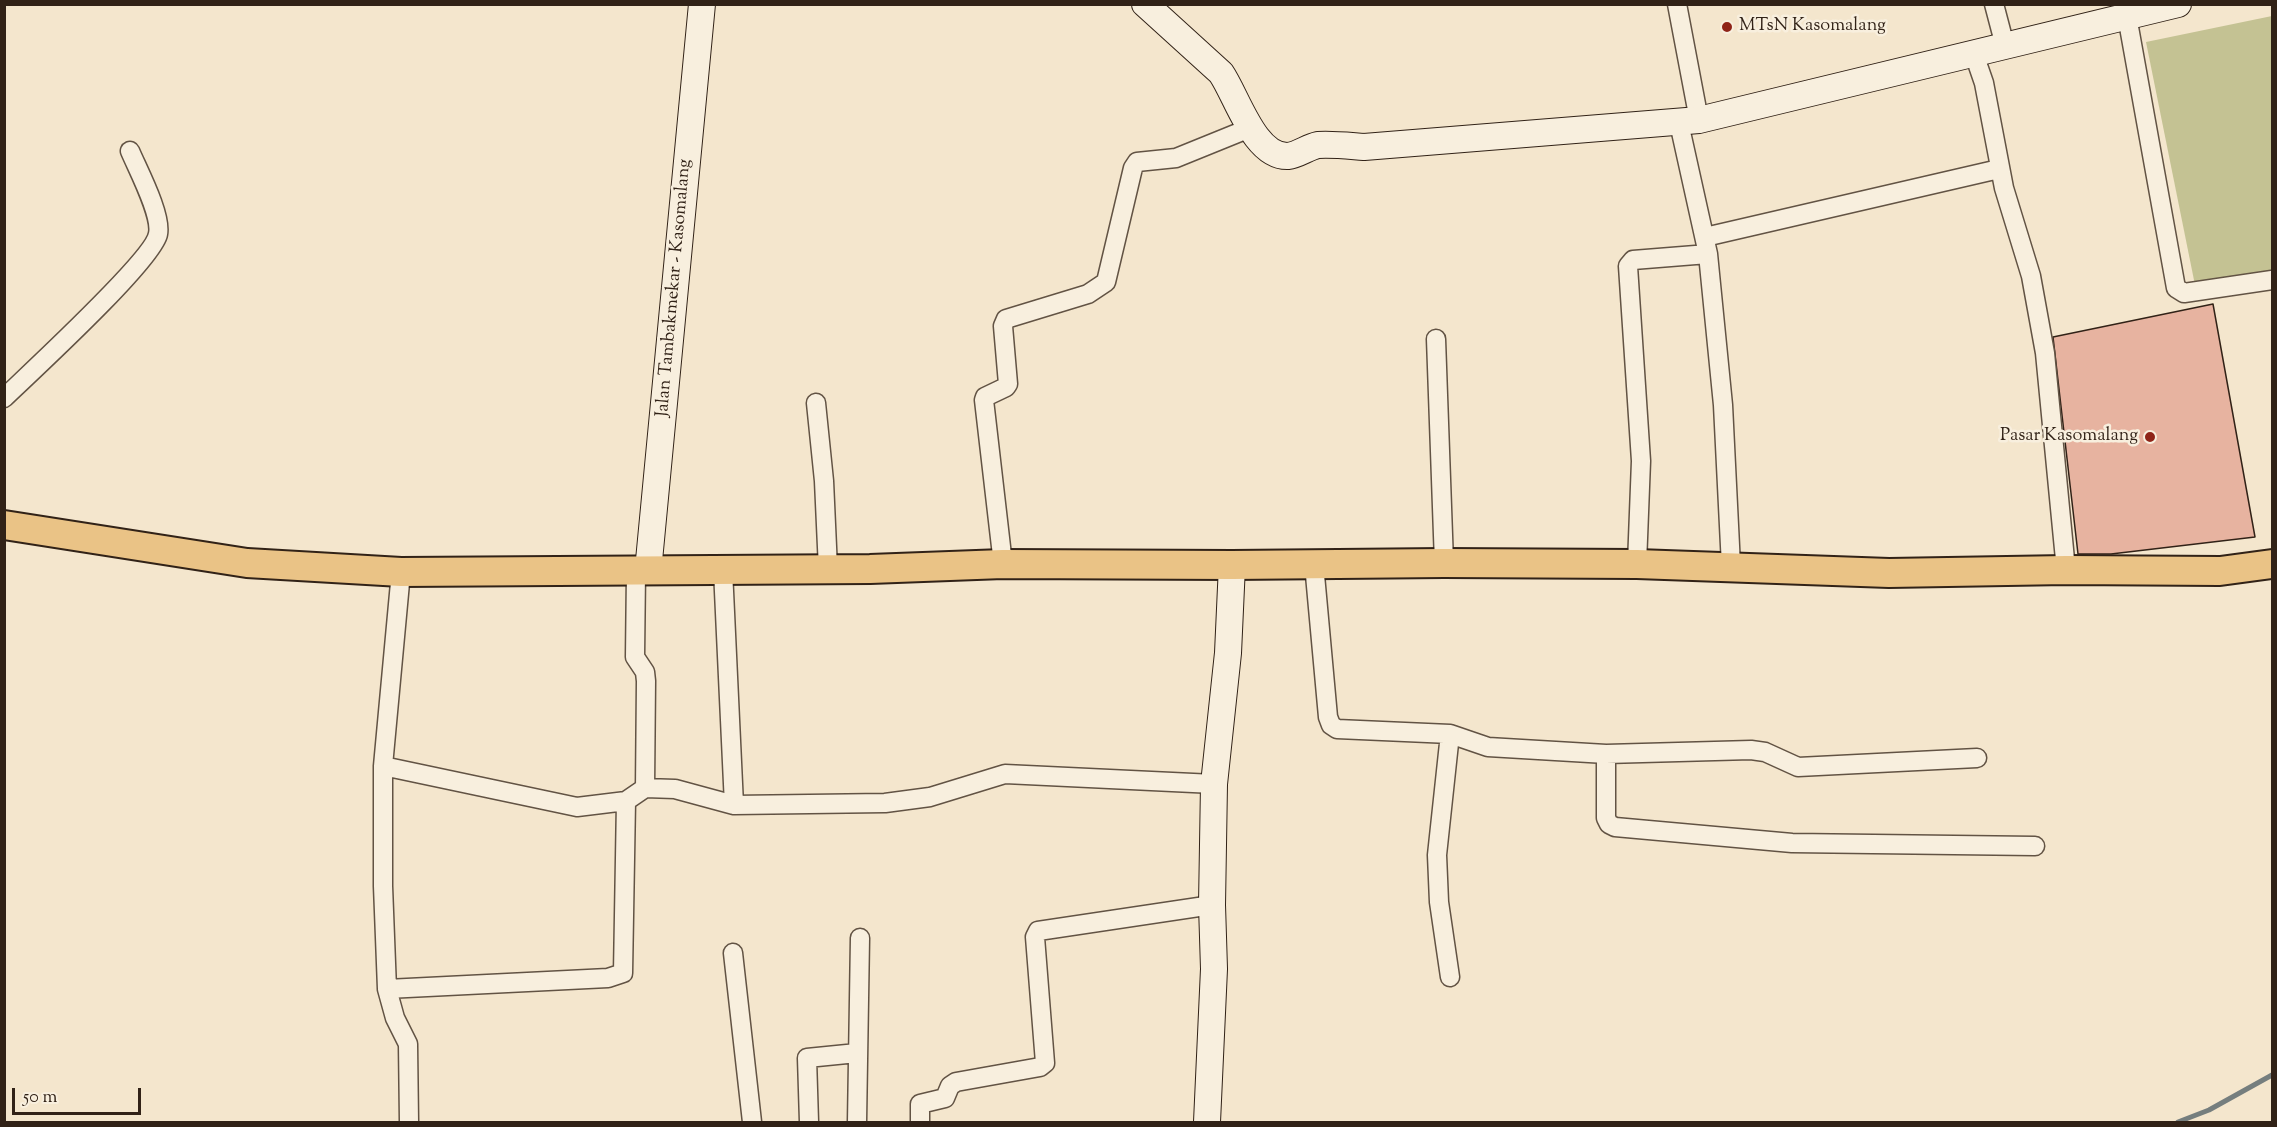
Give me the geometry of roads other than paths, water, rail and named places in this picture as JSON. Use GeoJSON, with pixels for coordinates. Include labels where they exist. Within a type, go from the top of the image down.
{"type":"FeatureCollection","features":[{"type":"Feature","properties":{"kind":"main road"},"geometry":{"type":"LineString","coordinates":[[4,525],[248,563],[401,572],[870,569],[1003,564],[1444,563],[1731,566],[1889,573],[2066,570],[2220,571],[2272,564]]}},
{"type":"Feature","properties":{"kind":"street","name":"Jalan Tambakmekar - Kasomalang"},"geometry":{"type":"LineString","coordinates":[[642,571],[702,4]]}},
{"type":"Feature","properties":{"kind":"street"},"geometry":{"type":"LineString","coordinates":[[1145,4],[1221,73],[1250,128],[1260,142],[1272,152],[1288,156],[1318,145],[1365,147],[1689,121],[2178,4]]}},
{"type":"Feature","properties":{"kind":"street"},"geometry":{"type":"LineString","coordinates":[[1677,4],[1689,121],[1707,246],[1723,405],[1731,566]]}},
{"type":"Feature","properties":{"kind":"street"},"geometry":{"type":"LineString","coordinates":[[1994,4],[2006,46]]}},
{"type":"Feature","properties":{"kind":"street"},"geometry":{"type":"LineString","coordinates":[[2127,16],[2176,288],[2184,293],[2272,280]]}},
{"type":"Feature","properties":{"kind":"street"},"geometry":{"type":"LineString","coordinates":[[1974,54],[1984,83],[1999,169],[2031,276],[2041,323],[2066,570]]}},
{"type":"Feature","properties":{"kind":"street"},"geometry":{"type":"LineString","coordinates":[[1003,564],[984,400],[985,397],[1008,384],[1003,326],[1006,319],[1088,294],[1106,282],[1133,168],[1137,162],[1176,158],[1250,128]]}},
{"type":"Feature","properties":{"kind":"street"},"geometry":{"type":"LineString","coordinates":[[4,398],[119,284],[153,246],[159,232],[152,201],[130,151]]}},
{"type":"Feature","properties":{"kind":"street"},"geometry":{"type":"LineString","coordinates":[[1637,564],[1641,461],[1628,266],[1633,260],[1707,246],[1999,169]]}},
{"type":"Feature","properties":{"kind":"street"},"geometry":{"type":"LineString","coordinates":[[1436,339],[1444,563]]}},
{"type":"Feature","properties":{"kind":"street"},"geometry":{"type":"LineString","coordinates":[[816,403],[824,482],[828,569]]}},
{"type":"Feature","properties":{"kind":"street"},"geometry":{"type":"LineString","coordinates":[[1314,564],[1328,717],[1331,725],[1337,729],[1450,734],[1488,747],[1606,753],[1751,750],[1765,752],[1798,767],[1977,758]]}},
{"type":"Feature","properties":{"kind":"street"},"geometry":{"type":"LineString","coordinates":[[1207,1122],[1214,969],[1212,905],[1214,784],[1228,653],[1232,565]]}},
{"type":"Feature","properties":{"kind":"street"},"geometry":{"type":"LineString","coordinates":[[723,570],[734,805]]}},
{"type":"Feature","properties":{"kind":"street"},"geometry":{"type":"LineString","coordinates":[[642,571],[635,657],[645,672],[646,681],[645,788]]}},
{"type":"Feature","properties":{"kind":"street"},"geometry":{"type":"LineString","coordinates":[[401,572],[383,766],[383,886],[387,988],[395,1017],[408,1044],[410,1122]]}},
{"type":"Feature","properties":{"kind":"street"},"geometry":{"type":"LineString","coordinates":[[1450,734],[1437,855],[1437,881],[1450,977]]}},
{"type":"Feature","properties":{"kind":"street"},"geometry":{"type":"LineString","coordinates":[[1606,753],[1606,818],[1609,824],[1615,827],[1812,844],[2035,846]]}},
{"type":"Feature","properties":{"kind":"street"},"geometry":{"type":"LineString","coordinates":[[383,766],[544,799],[561,805],[593,806],[626,801],[645,788],[675,789],[734,805],[905,801],[930,797],[1005,774],[1214,784]]}},
{"type":"Feature","properties":{"kind":"street"},"geometry":{"type":"LineString","coordinates":[[387,988],[608,978],[623,974],[626,801]]}},
{"type":"Feature","properties":{"kind":"street"},"geometry":{"type":"LineString","coordinates":[[920,1122],[920,1104],[945,1098],[950,1086],[956,1082],[1040,1067],[1045,1063],[1035,937],[1038,931],[1212,905]]}},
{"type":"Feature","properties":{"kind":"street"},"geometry":{"type":"LineString","coordinates":[[857,1122],[860,938]]}},
{"type":"Feature","properties":{"kind":"street"},"geometry":{"type":"LineString","coordinates":[[733,953],[752,1122]]}},
{"type":"Feature","properties":{"kind":"street"},"geometry":{"type":"LineString","coordinates":[[809,1122],[807,1058],[857,1053]]}},
{"type":"Feature","properties":{"kind":"waterway"},"geometry":{"type":"LineString","coordinates":[[2178,1122],[2209,1110],[2272,1075]]}},
{"type":"Feature","properties":{"kind":"place","name":"MTsN Kasomalang"},"geometry":{"type":"Point","coordinates":[1727,27]}},
{"type":"Feature","properties":{"kind":"place","name":"Pasar Kasomalang"},"geometry":{"type":"Point","coordinates":[2150,437]}}]}
